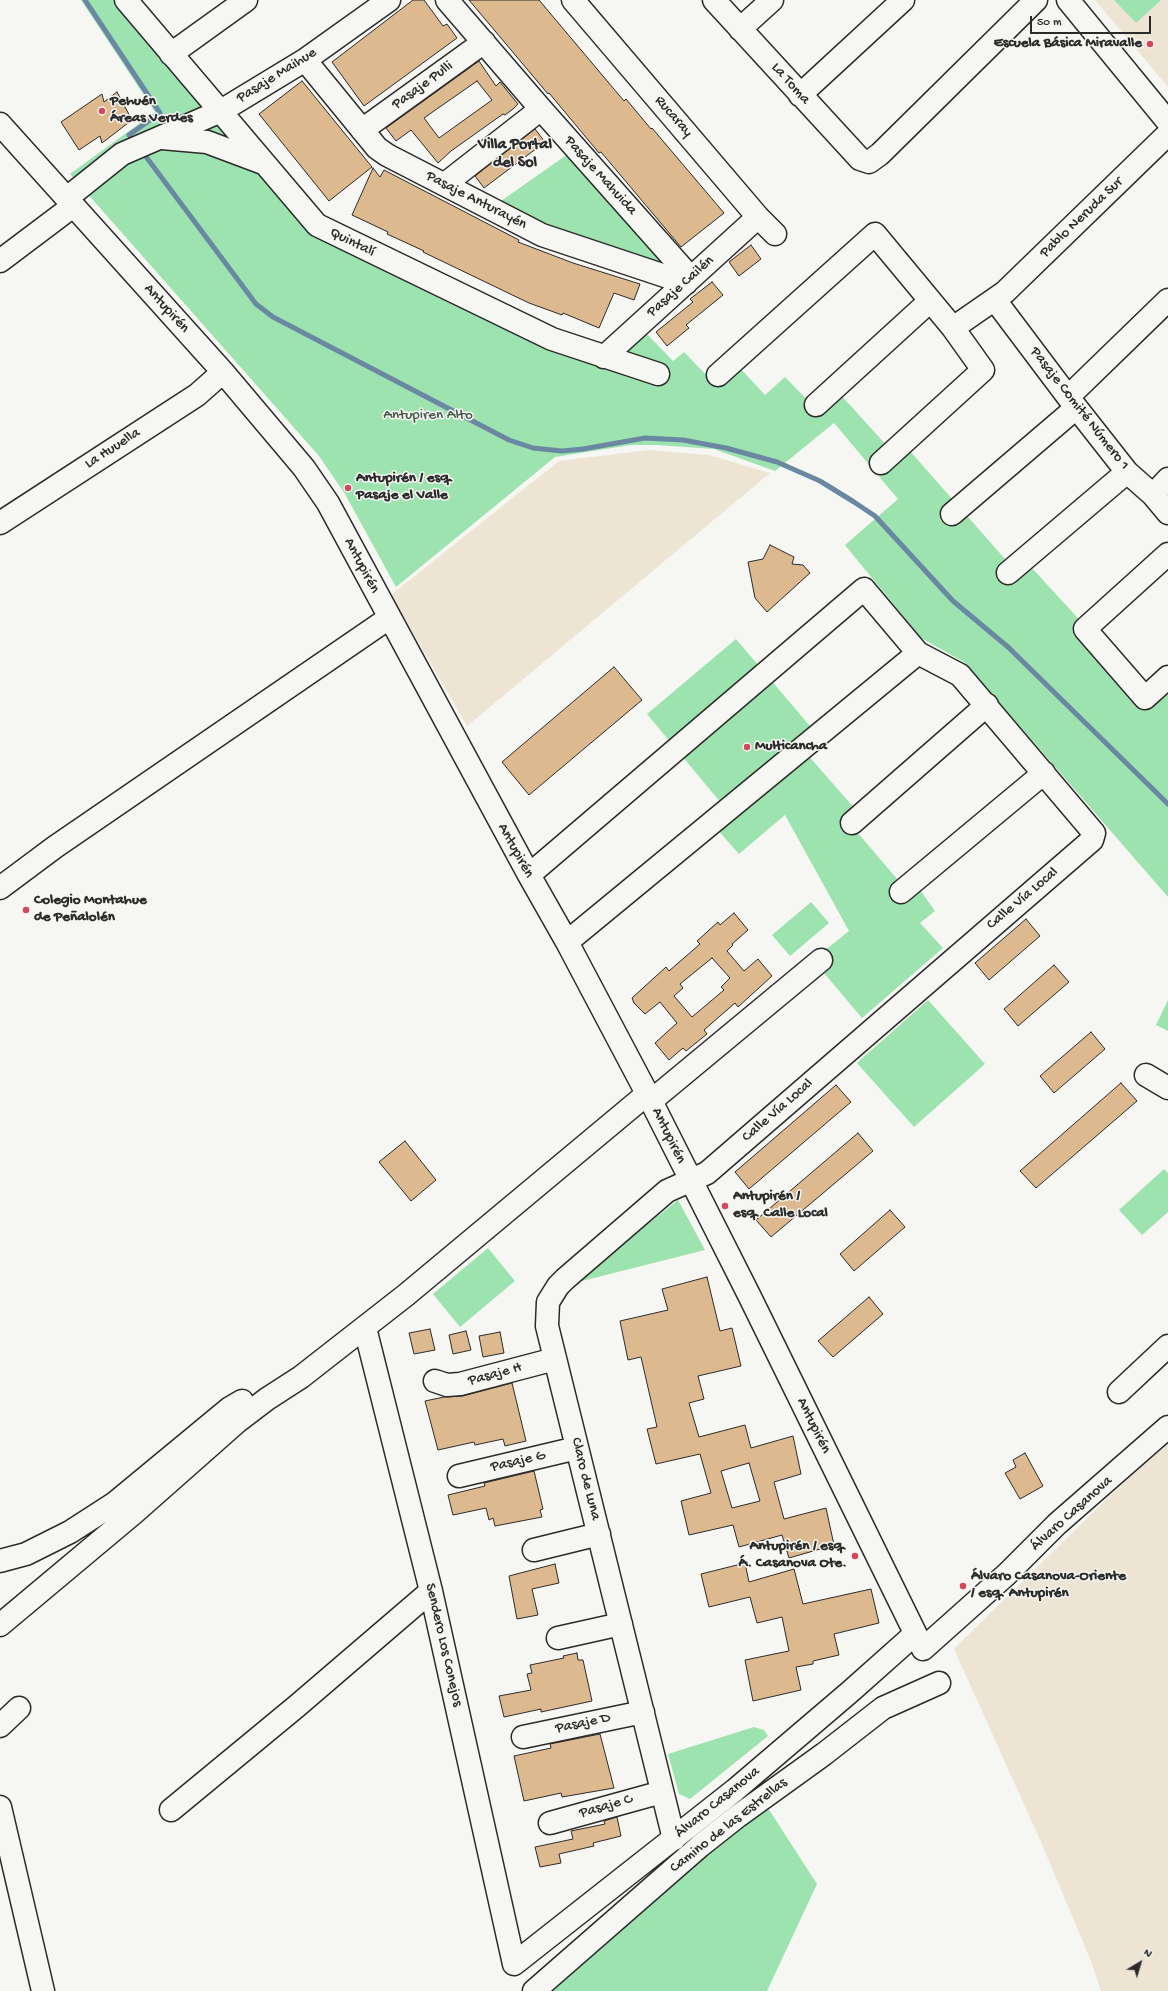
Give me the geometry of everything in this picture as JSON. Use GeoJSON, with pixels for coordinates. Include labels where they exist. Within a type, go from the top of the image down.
{"type":"FeatureCollection","features":[{"type":"Feature","properties":{"kind":"street","name":"Quintalí"},"geometry":{"type":"LineString","coordinates":[[126,0],[316,225],[552,339],[658,374]]}},
{"type":"Feature","properties":{"kind":"street"},"geometry":{"type":"LineString","coordinates":[[171,54],[246,0]]}},
{"type":"Feature","properties":{"kind":"street","name":"Pasaje Maihue"},"geometry":{"type":"LineString","coordinates":[[0,261],[70,202],[122,154],[221,111],[305,60],[389,0]]}},
{"type":"Feature","properties":{"kind":"street","name":"Pasaje Mahuida"},"geometry":{"type":"LineString","coordinates":[[447,0],[688,281]]}},
{"type":"Feature","properties":{"kind":"street","name":"Rucaray"},"geometry":{"type":"LineString","coordinates":[[573,0],[758,217],[775,234]]}},
{"type":"Feature","properties":{"kind":"street","name":"La Toma"},"geometry":{"type":"LineString","coordinates":[[714,0],[860,159],[869,162],[880,154],[1036,0]]}},
{"type":"Feature","properties":{"kind":"street"},"geometry":{"type":"LineString","coordinates":[[740,29],[772,0]]}},
{"type":"Feature","properties":{"kind":"street"},"geometry":{"type":"LineString","coordinates":[[800,95],[903,0]]}},
{"type":"Feature","properties":{"kind":"street"},"geometry":{"type":"LineString","coordinates":[[1068,0],[1168,122]]}},
{"type":"Feature","properties":{"kind":"street","name":"Pasaje Pulli"},"geometry":{"type":"LineString","coordinates":[[362,130],[484,42]]}},
{"type":"Feature","properties":{"kind":"street","name":"Pasaje Anturayén"},"geometry":{"type":"LineString","coordinates":[[305,60],[377,148],[387,155],[542,235],[688,281]]}},
{"type":"Feature","properties":{"kind":"street"},"geometry":{"type":"LineString","coordinates":[[445,184],[541,109]]}},
{"type":"Feature","properties":{"kind":"street","name":"Pablo Neruda Sur"},"geometry":{"type":"LineString","coordinates":[[953,328],[1006,292],[1168,134]]}},
{"type":"Feature","properties":{"kind":"street","name":"Antupirén"},"geometry":{"type":"LineString","coordinates":[[4,136],[70,202],[223,372],[304,468],[328,503],[389,618],[567,942],[649,1098],[749,1295],[919,1641]]}},
{"type":"Feature","properties":{"kind":"street","name":"Pasaje Maihue"},"geometry":{"type":"LineString","coordinates":[[158,138],[207,142],[264,163]]}},
{"type":"Feature","properties":{"kind":"street","name":"Pasaje Cailén"},"geometry":{"type":"LineString","coordinates":[[604,357],[758,217]]}},
{"type":"Feature","properties":{"kind":"street"},"geometry":{"type":"LineString","coordinates":[[718,375],[875,234],[953,328],[983,370],[881,463]]}},
{"type":"Feature","properties":{"kind":"street","name":"Pasaje Comité Número 1"},"geometry":{"type":"LineString","coordinates":[[994,300],[1072,403],[1127,472],[1153,495],[1168,513]]}},
{"type":"Feature","properties":{"kind":"street"},"geometry":{"type":"LineString","coordinates":[[952,514],[1072,403],[1168,300]]}},
{"type":"Feature","properties":{"kind":"street"},"geometry":{"type":"LineString","coordinates":[[816,405],[930,302]]}},
{"type":"Feature","properties":{"kind":"street","name":"La Huuella"},"geometry":{"type":"LineString","coordinates":[[0,523],[197,395],[223,372]]}},
{"type":"Feature","properties":{"kind":"street"},"geometry":{"type":"LineString","coordinates":[[1008,573],[1127,472]]}},
{"type":"Feature","properties":{"kind":"street"},"geometry":{"type":"LineString","coordinates":[[1153,495],[1168,479]]}},
{"type":"Feature","properties":{"kind":"street"},"geometry":{"type":"LineString","coordinates":[[1168,554],[1084,629],[1145,698],[1168,678]]}},
{"type":"Feature","properties":{"kind":"street","name":"Calle Vía Local"},"geometry":{"type":"LineString","coordinates":[[529,875],[864,589],[918,653],[960,675],[1094,833],[1092,840],[930,978],[707,1173],[690,1181]]}},
{"type":"Feature","properties":{"kind":"street"},"geometry":{"type":"LineString","coordinates":[[0,888],[55,847],[389,618]]}},
{"type":"Feature","properties":{"kind":"street"},"geometry":{"type":"LineString","coordinates":[[567,942],[918,653]]}},
{"type":"Feature","properties":{"kind":"street"},"geometry":{"type":"LineString","coordinates":[[852,823],[987,705]]}},
{"type":"Feature","properties":{"kind":"street"},"geometry":{"type":"LineString","coordinates":[[901,892],[1044,773]]}},
{"type":"Feature","properties":{"kind":"street"},"geometry":{"type":"LineString","coordinates":[[0,1625],[135,1512],[238,1421],[267,1399],[302,1377],[365,1328],[821,960]]}},
{"type":"Feature","properties":{"kind":"street"},"geometry":{"type":"LineString","coordinates":[[1146,1075],[1168,1088]]}},
{"type":"Feature","properties":{"kind":"street","name":"Claro de Luna"},"geometry":{"type":"LineString","coordinates":[[674,1839],[546,1318],[548,1302],[558,1286],[667,1191],[690,1181]]}},
{"type":"Feature","properties":{"kind":"street","name":"Sendero Los Conejos"},"geometry":{"type":"LineString","coordinates":[[365,1328],[431,1591],[514,1964]]}},
{"type":"Feature","properties":{"kind":"street"},"geometry":{"type":"LineString","coordinates":[[1119,1392],[1168,1346]]}},
{"type":"Feature","properties":{"kind":"street","name":"Pasaje H"},"geometry":{"type":"LineString","coordinates":[[435,1381],[447,1385],[460,1384],[555,1359]]}},
{"type":"Feature","properties":{"kind":"street"},"geometry":{"type":"LineString","coordinates":[[0,1560],[26,1554],[70,1532],[115,1503],[230,1408],[253,1394],[260,1393],[267,1399]]}},
{"type":"Feature","properties":{"kind":"street","name":"Álvaro Casanova"},"geometry":{"type":"LineString","coordinates":[[514,1964],[674,1839],[919,1641],[1007,1574],[1057,1524],[1168,1427]]}},
{"type":"Feature","properties":{"kind":"street","name":"Pasaje G"},"geometry":{"type":"LineString","coordinates":[[459,1476],[577,1448]]}},
{"type":"Feature","properties":{"kind":"street"},"geometry":{"type":"LineString","coordinates":[[534,1550],[599,1534]]}},
{"type":"Feature","properties":{"kind":"street"},"geometry":{"type":"LineString","coordinates":[[171,1810],[297,1706],[431,1591]]}},
{"type":"Feature","properties":{"kind":"street"},"geometry":{"type":"LineString","coordinates":[[558,1638],[621,1624]]}},
{"type":"Feature","properties":{"kind":"street","name":"Camino de las Estrellas"},"geometry":{"type":"LineString","coordinates":[[534,1991],[700,1846],[738,1816],[824,1754],[883,1708],[939,1682]]}},
{"type":"Feature","properties":{"kind":"street"},"geometry":{"type":"LineString","coordinates":[[0,1726],[19,1708]]}},
{"type":"Feature","properties":{"kind":"street","name":"Pasaje D"},"geometry":{"type":"LineString","coordinates":[[523,1737],[643,1712]]}},
{"type":"Feature","properties":{"kind":"street","name":"Pasaje C"},"geometry":{"type":"LineString","coordinates":[[550,1823],[662,1792]]}},
{"type":"Feature","properties":{"kind":"street"},"geometry":{"type":"LineString","coordinates":[[0,1806],[44,1991]]}},
{"type":"Feature","properties":{"kind":"shaded area","name":"Escuela Básica Miravalle"},"geometry":{"type":"Polygon","coordinates":[[[1095,0],[1168,0],[1168,87],[1095,0]]]}},
{"type":"Feature","properties":{"kind":"shaded area"},"geometry":{"type":"Polygon","coordinates":[[[648,450],[709,455],[770,473],[467,726],[391,595],[559,461],[648,450]]]}},
{"type":"Feature","properties":{"kind":"shaded area"},"geometry":{"type":"Polygon","coordinates":[[[1168,1442],[1168,1991],[1101,1991],[1091,1961],[1041,1842],[954,1649],[1126,1480],[1168,1442]]]}},
{"type":"Feature","properties":{"kind":"green space","name":"Antupiren Alto"},"geometry":{"type":"Polygon","coordinates":[[[81,0],[115,0],[304,224],[321,237],[530,341],[602,368],[644,331],[673,361],[684,352],[718,387],[740,368],[765,395],[785,377],[818,411],[839,393],[898,458],[909,450],[1020,576],[1031,567],[1154,701],[1165,690],[1168,693],[1168,897],[964,662],[921,638],[845,545],[898,499],[834,423],[775,471],[714,449],[657,445],[631,445],[555,457],[396,587],[345,494],[319,456],[70,174],[155,112],[81,0]]]}},
{"type":"Feature","properties":{"kind":"green space"},"geometry":{"type":"Polygon","coordinates":[[[1114,0],[1161,0],[1136,23],[1114,0]]]}},
{"type":"Feature","properties":{"kind":"green space"},"geometry":{"type":"Polygon","coordinates":[[[568,154],[677,271],[552,229],[501,201],[568,154]]]}},
{"type":"Feature","properties":{"kind":"green space"},"geometry":{"type":"Polygon","coordinates":[[[736,639],[815,732],[800,746],[855,809],[846,819],[909,893],[918,887],[935,911],[920,923],[943,948],[862,1018],[813,960],[849,931],[785,815],[739,854],[716,828],[731,815],[647,714],[736,639]]]}},
{"type":"Feature","properties":{"kind":"green space"},"geometry":{"type":"Polygon","coordinates":[[[811,902],[829,923],[790,956],[772,935],[811,902]]]}},
{"type":"Feature","properties":{"kind":"green space"},"geometry":{"type":"Polygon","coordinates":[[[928,1000],[985,1064],[914,1127],[857,1063],[928,1000]]]}},
{"type":"Feature","properties":{"kind":"green space"},"geometry":{"type":"Polygon","coordinates":[[[1168,1000],[1168,1031],[1156,1025],[1168,1000]]]}},
{"type":"Feature","properties":{"kind":"green space"},"geometry":{"type":"Polygon","coordinates":[[[1164,1169],[1168,1173],[1168,1212],[1142,1235],[1119,1210],[1164,1169]]]}},
{"type":"Feature","properties":{"kind":"green space"},"geometry":{"type":"Polygon","coordinates":[[[678,1200],[705,1250],[574,1283],[678,1200]]]}},
{"type":"Feature","properties":{"kind":"green space"},"geometry":{"type":"Polygon","coordinates":[[[488,1248],[515,1281],[460,1327],[433,1294],[488,1248]]]}},
{"type":"Feature","properties":{"kind":"green space"},"geometry":{"type":"Polygon","coordinates":[[[754,1727],[764,1730],[768,1736],[690,1799],[679,1794],[668,1754],[754,1727]]]}},
{"type":"Feature","properties":{"kind":"green space"},"geometry":{"type":"Polygon","coordinates":[[[755,1788],[817,1884],[767,1991],[545,1991],[755,1788]]]}},
{"type":"Feature","properties":{"kind":"building"},"geometry":{"type":"Polygon","coordinates":[[[413,0],[424,0],[443,26],[447,24],[457,38],[364,106],[332,62],[413,0]]]}},
{"type":"Feature","properties":{"kind":"building"},"geometry":{"type":"Polygon","coordinates":[[[469,0],[539,0],[624,101],[626,99],[651,129],[652,128],[724,213],[681,247],[601,152],[599,153],[549,93],[548,94],[469,0]]]}},
{"type":"Feature","properties":{"kind":"building"},"geometry":{"type":"Polygon","coordinates":[[[479,61],[496,86],[500,82],[518,104],[505,115],[503,114],[451,151],[438,163],[411,130],[396,141],[386,128],[479,61]],[[477,81],[424,118],[439,138],[492,100],[477,81]]]}},
{"type":"Feature","properties":{"kind":"building"},"geometry":{"type":"Polygon","coordinates":[[[302,81],[372,167],[329,201],[259,114],[302,81]]]}},
{"type":"Feature","properties":{"kind":"building","name":"Pehuén Áreas Verdes"},"geometry":{"type":"Polygon","coordinates":[[[117,92],[132,120],[102,143],[100,136],[79,150],[61,122],[102,94],[104,102],[117,92]]]}},
{"type":"Feature","properties":{"kind":"building"},"geometry":{"type":"Polygon","coordinates":[[[535,129],[545,142],[484,188],[475,176],[535,129]]]}},
{"type":"Feature","properties":{"kind":"building"},"geometry":{"type":"Polygon","coordinates":[[[373,168],[380,177],[384,170],[519,240],[518,242],[573,263],[640,284],[634,300],[614,293],[599,328],[563,313],[562,315],[529,303],[387,234],[388,232],[352,215],[373,168]]]}},
{"type":"Feature","properties":{"kind":"building"},"geometry":{"type":"Polygon","coordinates":[[[751,245],[761,259],[739,276],[729,262],[751,245]]]}},
{"type":"Feature","properties":{"kind":"building"},"geometry":{"type":"Polygon","coordinates":[[[712,282],[723,295],[686,325],[689,328],[667,346],[656,332],[693,302],[690,299],[712,282]]]}},
{"type":"Feature","properties":{"kind":"building"},"geometry":{"type":"Polygon","coordinates":[[[770,545],[794,557],[792,564],[803,565],[810,573],[767,612],[755,598],[748,562],[763,559],[770,545]]]}},
{"type":"Feature","properties":{"kind":"building"},"geometry":{"type":"Polygon","coordinates":[[[614,667],[642,700],[529,795],[502,762],[614,667]]]}},
{"type":"Feature","properties":{"kind":"building"},"geometry":{"type":"Polygon","coordinates":[[[734,913],[748,930],[732,944],[733,945],[727,951],[744,971],[758,959],[772,976],[738,1007],[735,1003],[704,1030],[707,1034],[686,1051],[683,1048],[669,1060],[655,1043],[677,1023],[660,1002],[645,1014],[634,1003],[632,998],[666,967],[669,971],[700,944],[697,941],[718,922],[720,925],[734,913]],[[712,958],[680,984],[683,988],[674,996],[692,1017],[724,990],[721,987],[730,978],[712,958]]]}},
{"type":"Feature","properties":{"kind":"building"},"geometry":{"type":"Polygon","coordinates":[[[1026,919],[1040,936],[989,980],[975,963],[1026,919]]]}},
{"type":"Feature","properties":{"kind":"building"},"geometry":{"type":"Polygon","coordinates":[[[1054,965],[1069,982],[1018,1026],[1004,1009],[1054,965]]]}},
{"type":"Feature","properties":{"kind":"building"},"geometry":{"type":"Polygon","coordinates":[[[1091,1032],[1105,1049],[1054,1093],[1040,1076],[1091,1032]]]}},
{"type":"Feature","properties":{"kind":"building"},"geometry":{"type":"Polygon","coordinates":[[[1121,1083],[1137,1101],[1036,1188],[1020,1171],[1121,1083]]]}},
{"type":"Feature","properties":{"kind":"building"},"geometry":{"type":"Polygon","coordinates":[[[836,1085],[851,1102],[749,1189],[735,1172],[836,1085]]]}},
{"type":"Feature","properties":{"kind":"building"},"geometry":{"type":"Polygon","coordinates":[[[858,1133],[873,1151],[771,1237],[756,1220],[858,1133]]]}},
{"type":"Feature","properties":{"kind":"building"},"geometry":{"type":"Polygon","coordinates":[[[405,1141],[436,1180],[411,1201],[379,1162],[405,1141]]]}},
{"type":"Feature","properties":{"kind":"building"},"geometry":{"type":"Polygon","coordinates":[[[890,1210],[905,1227],[854,1271],[840,1254],[890,1210]]]}},
{"type":"Feature","properties":{"kind":"building"},"geometry":{"type":"Polygon","coordinates":[[[707,1277],[720,1331],[732,1328],[741,1366],[698,1376],[704,1399],[689,1403],[699,1437],[745,1425],[751,1448],[793,1436],[801,1474],[774,1482],[784,1519],[826,1508],[834,1545],[789,1558],[782,1535],[739,1547],[733,1525],[689,1535],[681,1501],[711,1493],[700,1454],[656,1464],[647,1429],[657,1427],[641,1357],[628,1360],[620,1321],[668,1310],[662,1289],[707,1277]],[[749,1463],[721,1471],[732,1508],[760,1501],[749,1463]]]}},
{"type":"Feature","properties":{"kind":"building"},"geometry":{"type":"Polygon","coordinates":[[[869,1297],[883,1314],[833,1357],[818,1341],[869,1297]]]}},
{"type":"Feature","properties":{"kind":"building"},"geometry":{"type":"Polygon","coordinates":[[[430,1329],[435,1350],[414,1354],[409,1333],[430,1329]]]}},
{"type":"Feature","properties":{"kind":"building"},"geometry":{"type":"Polygon","coordinates":[[[466,1331],[471,1350],[453,1354],[449,1335],[466,1331]]]}},
{"type":"Feature","properties":{"kind":"building"},"geometry":{"type":"Polygon","coordinates":[[[500,1332],[504,1353],[483,1357],[479,1336],[500,1332]]]}},
{"type":"Feature","properties":{"kind":"building"},"geometry":{"type":"Polygon","coordinates":[[[512,1383],[526,1441],[505,1446],[503,1439],[475,1445],[474,1442],[438,1450],[425,1401],[444,1397],[463,1396],[512,1383]]]}},
{"type":"Feature","properties":{"kind":"building"},"geometry":{"type":"Polygon","coordinates":[[[1025,1453],[1043,1486],[1020,1499],[1005,1473],[1016,1467],[1013,1460],[1025,1453]]]}},
{"type":"Feature","properties":{"kind":"building"},"geometry":{"type":"Polygon","coordinates":[[[534,1471],[543,1509],[540,1510],[542,1517],[495,1526],[493,1518],[489,1520],[486,1508],[453,1515],[448,1495],[485,1486],[484,1483],[534,1471]]]}},
{"type":"Feature","properties":{"kind":"building"},"geometry":{"type":"Polygon","coordinates":[[[745,1563],[749,1582],[794,1569],[803,1604],[871,1589],[879,1623],[834,1634],[839,1655],[813,1661],[813,1664],[796,1667],[801,1690],[753,1701],[745,1660],[789,1651],[782,1617],[757,1623],[750,1597],[709,1607],[701,1574],[745,1563]]]}},
{"type":"Feature","properties":{"kind":"building"},"geometry":{"type":"Polygon","coordinates":[[[555,1564],[559,1583],[532,1589],[538,1615],[517,1619],[509,1576],[555,1564]]]}},
{"type":"Feature","properties":{"kind":"building"},"geometry":{"type":"Polygon","coordinates":[[[577,1653],[578,1660],[583,1660],[592,1701],[541,1712],[541,1709],[504,1717],[499,1696],[531,1690],[527,1674],[532,1673],[530,1665],[564,1658],[563,1656],[577,1653]]]}},
{"type":"Feature","properties":{"kind":"building"},"geometry":{"type":"Polygon","coordinates":[[[600,1734],[614,1788],[562,1797],[561,1793],[524,1801],[514,1756],[551,1748],[550,1744],[600,1734]]]}},
{"type":"Feature","properties":{"kind":"building"},"geometry":{"type":"Polygon","coordinates":[[[617,1817],[621,1836],[593,1843],[594,1846],[559,1854],[561,1863],[540,1867],[535,1847],[573,1839],[571,1831],[605,1824],[604,1821],[617,1817]]]}},
{"type":"Feature","properties":{"kind":"waterway"},"geometry":{"type":"LineString","coordinates":[[85,0],[160,113],[129,135],[130,136]]}},
{"type":"Feature","properties":{"kind":"waterway"},"geometry":{"type":"LineString","coordinates":[[147,158],[256,304],[273,317],[509,440],[533,448],[562,451],[583,449],[645,438],[683,440],[726,448],[777,462],[820,481],[854,502],[875,516],[953,601],[1008,647],[1168,804]]}},
{"type":"Feature","properties":{"kind":"place","name":"Escuela Básica Miravalle"},"geometry":{"type":"Point","coordinates":[1150,44]}},
{"type":"Feature","properties":{"kind":"place","name":"Pehuén Áreas Verdes"},"geometry":{"type":"Point","coordinates":[102,111]}},
{"type":"Feature","properties":{"kind":"place","name":"Antupirén / esq. Pasaje el Valle"},"geometry":{"type":"Point","coordinates":[348,488]}},
{"type":"Feature","properties":{"kind":"place","name":"Multicancha"},"geometry":{"type":"Point","coordinates":[747,747]}},
{"type":"Feature","properties":{"kind":"place","name":"Colegio Montahue de Peñalolén"},"geometry":{"type":"Point","coordinates":[26,910]}},
{"type":"Feature","properties":{"kind":"place","name":"Antupirén / esq. Calle Local"},"geometry":{"type":"Point","coordinates":[725,1206]}},
{"type":"Feature","properties":{"kind":"place","name":"Antupirén / esq. Á. Casanova Ote."},"geometry":{"type":"Point","coordinates":[855,1556]}},
{"type":"Feature","properties":{"kind":"place","name":"Álvaro Casanova-Oriente / esq. Antupirén"},"geometry":{"type":"Point","coordinates":[963,1586]}},
{"type":"Feature","properties":{"kind":"district","name":"Villa Portal del Sol"},"geometry":{"type":"Point","coordinates":[515,155]}}]}
